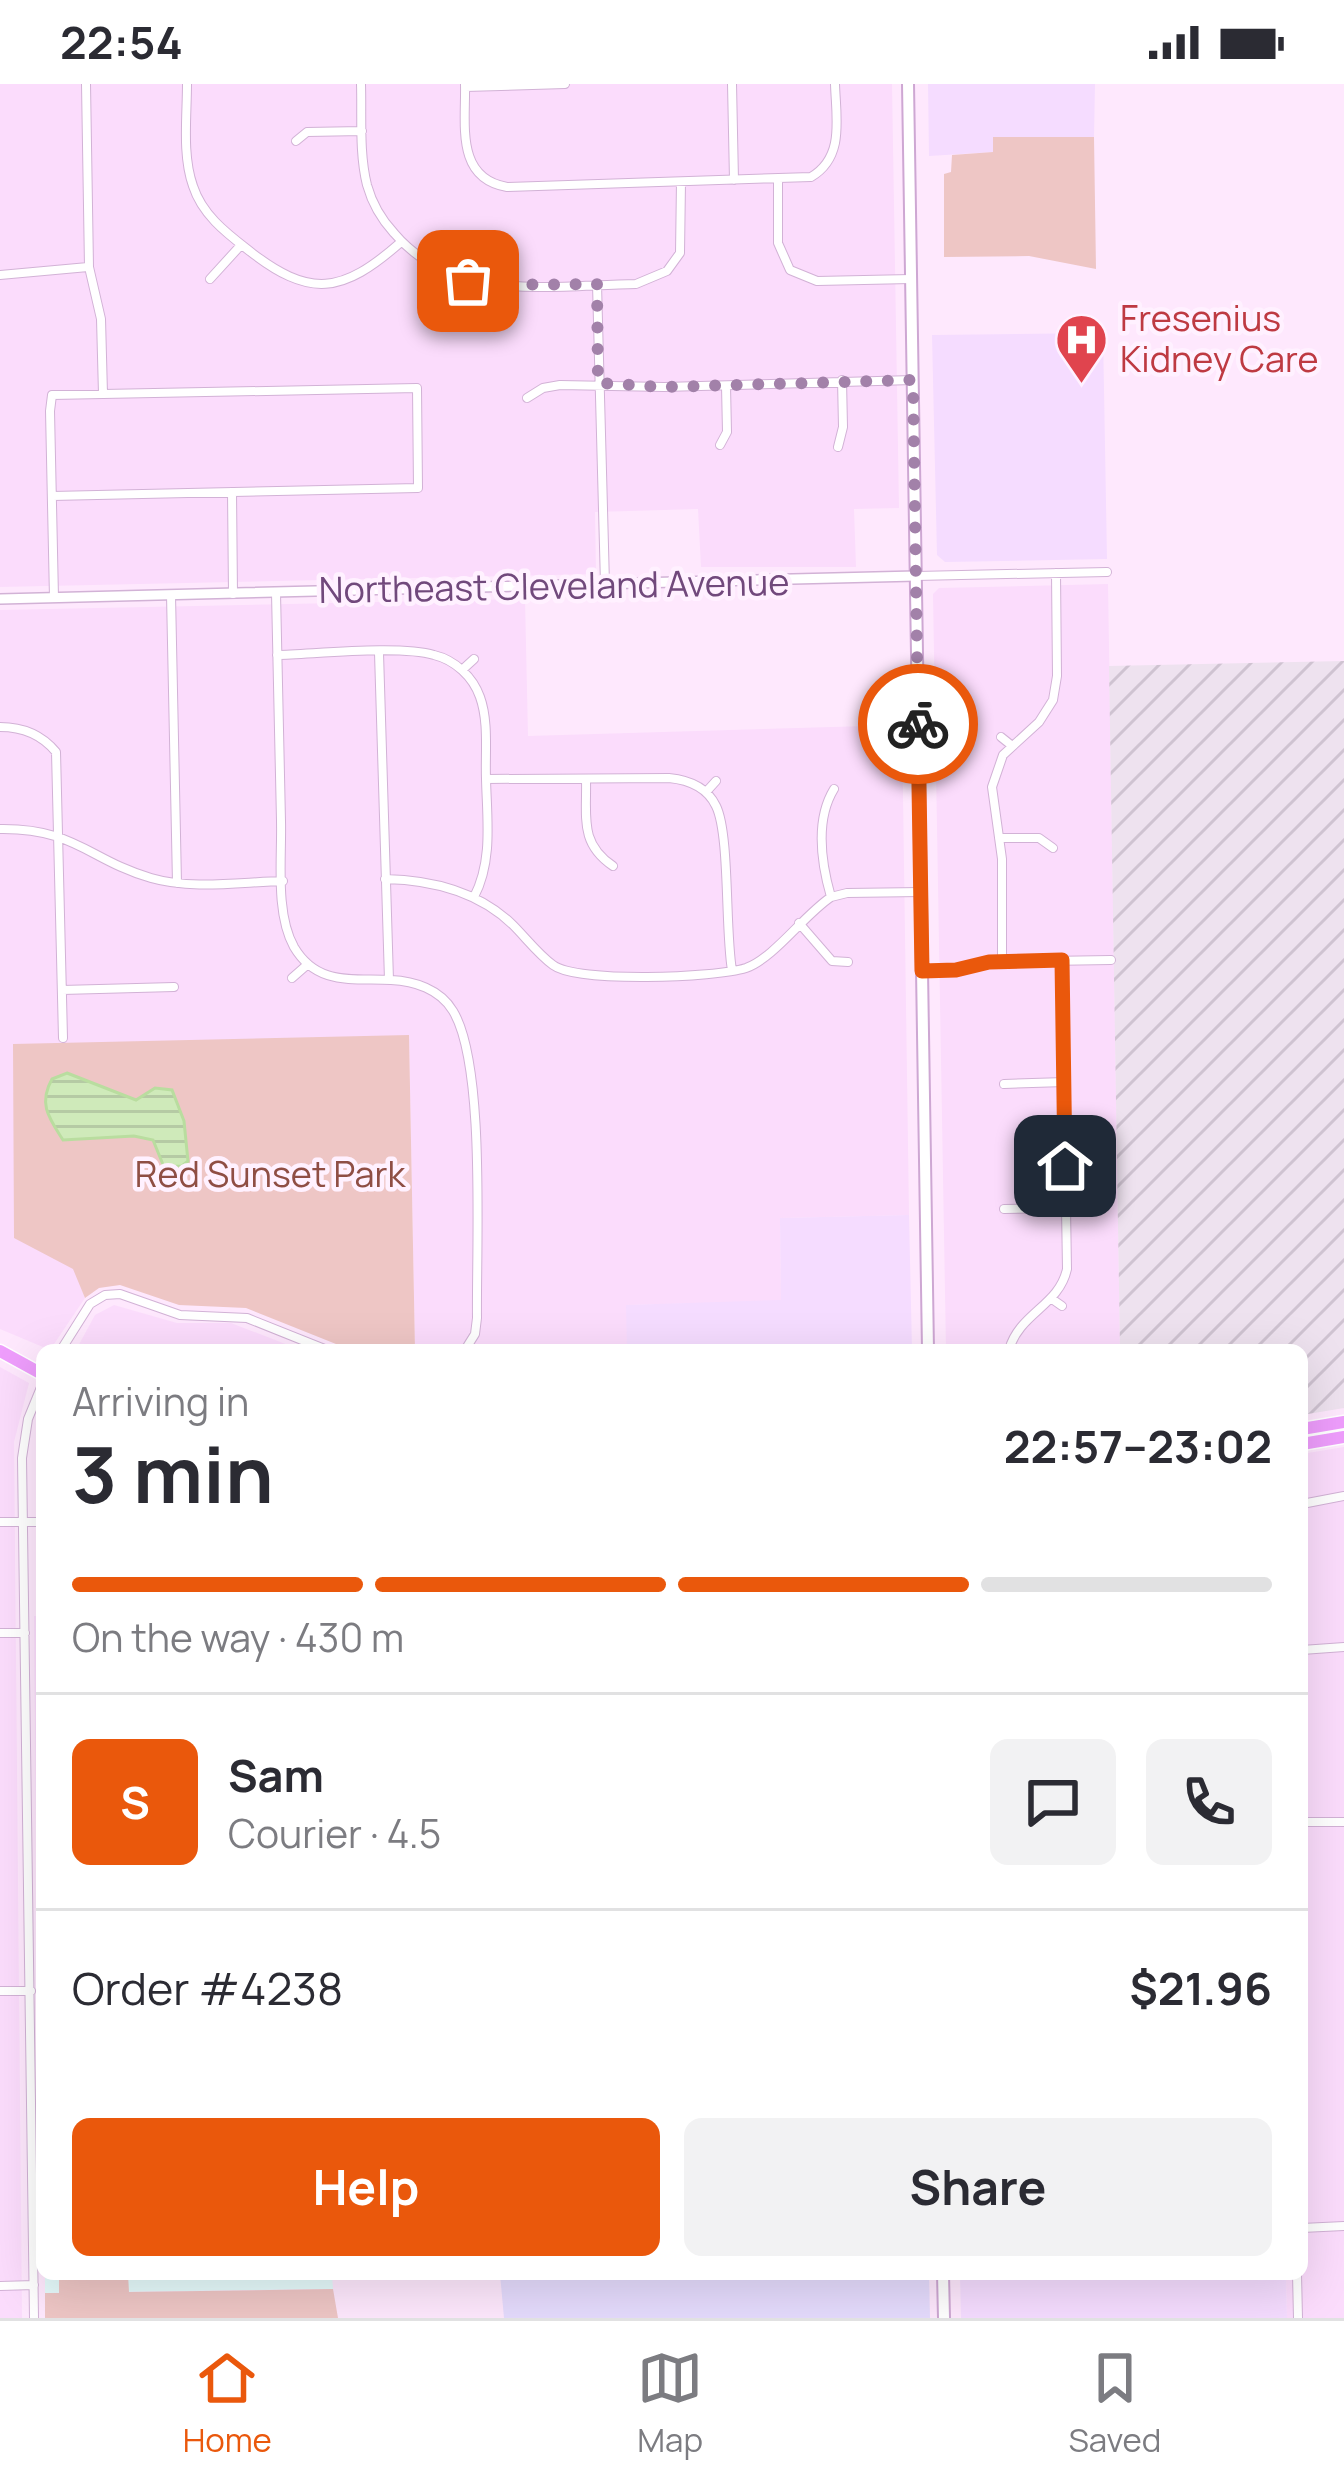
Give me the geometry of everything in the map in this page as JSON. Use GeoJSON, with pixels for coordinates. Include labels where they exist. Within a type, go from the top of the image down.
{"type":"FeatureCollection","features":[{"type":"Feature","properties":{"kind":"highway"},"geometry":{"type":"LineString","coordinates":[[0,1351],[36,1371]]}},
{"type":"Feature","properties":{"kind":"highway"},"geometry":{"type":"LineString","coordinates":[[1308,1428],[1344,1422]]}},
{"type":"Feature","properties":{"kind":"highway"},"geometry":{"type":"LineString","coordinates":[[1308,1443],[1344,1436]]}},
{"type":"Feature","properties":{"kind":"main road"},"geometry":{"type":"LineString","coordinates":[[908,84],[928,1344]]}},
{"type":"Feature","properties":{"kind":"main road"},"geometry":{"type":"LineString","coordinates":[[943,2280],[944,2318]]}},
{"type":"Feature","properties":{"kind":"street"},"geometry":{"type":"LineString","coordinates":[[86,84],[88,267],[100,319],[103,394]]}},
{"type":"Feature","properties":{"kind":"street"},"geometry":{"type":"LineString","coordinates":[[187,84],[187,162],[192,184],[208,215],[281,275],[324,285],[357,277],[401,242]]}},
{"type":"Feature","properties":{"kind":"street"},"geometry":{"type":"LineString","coordinates":[[362,84],[370,195],[401,242],[436,269],[479,284],[647,282],[675,263],[682,242],[681,182]]}},
{"type":"Feature","properties":{"kind":"street"},"geometry":{"type":"LineString","coordinates":[[565,84],[465,85],[468,157],[487,181],[507,187],[811,177],[832,157],[835,84]]}},
{"type":"Feature","properties":{"kind":"street"},"geometry":{"type":"LineString","coordinates":[[732,84],[734,179]]}},
{"type":"Feature","properties":{"kind":"street"},"geometry":{"type":"LineString","coordinates":[[296,141],[307,132],[362,131]]}},
{"type":"Feature","properties":{"kind":"street"},"geometry":{"type":"LineString","coordinates":[[778,180],[778,243],[787,273],[817,280],[911,279]]}},
{"type":"Feature","properties":{"kind":"street"},"geometry":{"type":"LineString","coordinates":[[210,279],[241,245]]}},
{"type":"Feature","properties":{"kind":"street"},"geometry":{"type":"LineString","coordinates":[[0,275],[88,267]]}},
{"type":"Feature","properties":{"kind":"street"},"geometry":{"type":"LineString","coordinates":[[597,284],[605,584]]}},
{"type":"Feature","properties":{"kind":"street"},"geometry":{"type":"LineString","coordinates":[[838,447],[843,427],[842,380]]}},
{"type":"Feature","properties":{"kind":"street"},"geometry":{"type":"LineString","coordinates":[[527,398],[543,388],[598,383],[726,386],[913,380]]}},
{"type":"Feature","properties":{"kind":"street"},"geometry":{"type":"LineString","coordinates":[[720,446],[727,432],[726,386]]}},
{"type":"Feature","properties":{"kind":"street"},"geometry":{"type":"LineString","coordinates":[[52,496],[418,488],[417,388],[52,395],[52,496],[53,598]]}},
{"type":"Feature","properties":{"kind":"street"},"geometry":{"type":"LineString","coordinates":[[232,492],[233,594]]}},
{"type":"Feature","properties":{"kind":"street","name":"Northeast Cleveland Avenue"},"geometry":{"type":"LineString","coordinates":[[0,599],[1107,572]]}},
{"type":"Feature","properties":{"kind":"street"},"geometry":{"type":"LineString","coordinates":[[1002,961],[999,838],[992,787],[997,767],[1011,745],[1040,722],[1056,689],[1056,573]]}},
{"type":"Feature","properties":{"kind":"street"},"geometry":{"type":"LineString","coordinates":[[276,593],[283,881],[289,936],[308,964],[335,980],[420,985],[454,1011],[473,1078],[477,1318],[469,1344]]}},
{"type":"Feature","properties":{"kind":"street"},"geometry":{"type":"LineString","coordinates":[[171,595],[177,883]]}},
{"type":"Feature","properties":{"kind":"street"},"geometry":{"type":"LineString","coordinates":[[379,653],[388,980]]}},
{"type":"Feature","properties":{"kind":"street"},"geometry":{"type":"LineString","coordinates":[[277,655],[430,653],[462,670],[476,687],[484,709],[487,856],[474,897]]}},
{"type":"Feature","properties":{"kind":"street"},"geometry":{"type":"LineString","coordinates":[[462,670],[474,658]]}},
{"type":"Feature","properties":{"kind":"street"},"geometry":{"type":"LineString","coordinates":[[0,727],[22,729],[48,742],[56,752],[63,1038]]}},
{"type":"Feature","properties":{"kind":"street"},"geometry":{"type":"LineString","coordinates":[[1001,737],[1011,745]]}},
{"type":"Feature","properties":{"kind":"street"},"geometry":{"type":"LineString","coordinates":[[486,779],[669,778],[690,782],[706,792],[721,820],[725,936],[732,970]]}},
{"type":"Feature","properties":{"kind":"street"},"geometry":{"type":"LineString","coordinates":[[586,779],[588,838],[595,854],[613,866]]}},
{"type":"Feature","properties":{"kind":"street"},"geometry":{"type":"LineString","coordinates":[[706,792],[716,781]]}},
{"type":"Feature","properties":{"kind":"street"},"geometry":{"type":"LineString","coordinates":[[831,897],[824,871],[824,807],[834,789]]}},
{"type":"Feature","properties":{"kind":"street"},"geometry":{"type":"LineString","coordinates":[[0,829],[58,835],[136,874],[177,883],[283,881]]}},
{"type":"Feature","properties":{"kind":"street"},"geometry":{"type":"LineString","coordinates":[[999,838],[1039,838],[1053,848]]}},
{"type":"Feature","properties":{"kind":"street"},"geometry":{"type":"LineString","coordinates":[[385,879],[434,884],[474,897],[503,916],[552,965],[573,974],[604,976],[748,967],[831,897],[847,892],[921,892]]}},
{"type":"Feature","properties":{"kind":"street"},"geometry":{"type":"LineString","coordinates":[[799,923],[832,962],[848,962]]}},
{"type":"Feature","properties":{"kind":"street"},"geometry":{"type":"LineString","coordinates":[[922,971],[1002,961],[1111,959]]}},
{"type":"Feature","properties":{"kind":"street"},"geometry":{"type":"LineString","coordinates":[[1012,1344],[1025,1318],[1052,1299],[1067,1269],[1062,960]]}},
{"type":"Feature","properties":{"kind":"street"},"geometry":{"type":"LineString","coordinates":[[292,978],[308,964]]}},
{"type":"Feature","properties":{"kind":"street"},"geometry":{"type":"LineString","coordinates":[[62,990],[174,987]]}},
{"type":"Feature","properties":{"kind":"street"},"geometry":{"type":"LineString","coordinates":[[1004,1084],[1064,1082]]}},
{"type":"Feature","properties":{"kind":"street"},"geometry":{"type":"LineString","coordinates":[[1004,1209],[1066,1208]]}},
{"type":"Feature","properties":{"kind":"street"},"geometry":{"type":"LineString","coordinates":[[66,1344],[91,1304],[112,1294],[180,1315],[247,1318],[312,1344]]}},
{"type":"Feature","properties":{"kind":"street"},"geometry":{"type":"LineString","coordinates":[[1052,1299],[1062,1306]]}},
{"type":"Feature","properties":{"kind":"street"},"geometry":{"type":"LineString","coordinates":[[36,1403],[23,1442],[31,1991],[36,2030]]}},
{"type":"Feature","properties":{"kind":"street"},"geometry":{"type":"LineString","coordinates":[[1308,1503],[1344,1496]]}},
{"type":"Feature","properties":{"kind":"street"},"geometry":{"type":"LineString","coordinates":[[0,1522],[36,1522]]}},
{"type":"Feature","properties":{"kind":"street"},"geometry":{"type":"LineString","coordinates":[[0,1633],[25,1633]]}},
{"type":"Feature","properties":{"kind":"street"},"geometry":{"type":"LineString","coordinates":[[1308,1650],[1344,1647]]}},
{"type":"Feature","properties":{"kind":"street"},"geometry":{"type":"LineString","coordinates":[[26,1674],[36,1674]]}},
{"type":"Feature","properties":{"kind":"street"},"geometry":{"type":"LineString","coordinates":[[1308,1822],[1344,1822]]}},
{"type":"Feature","properties":{"kind":"street"},"geometry":{"type":"LineString","coordinates":[[28,1841],[36,1841]]}},
{"type":"Feature","properties":{"kind":"street"},"geometry":{"type":"LineString","coordinates":[[0,1991],[31,1991]]}},
{"type":"Feature","properties":{"kind":"street"},"geometry":{"type":"LineString","coordinates":[[34,2318],[36,2120]]}},
{"type":"Feature","properties":{"kind":"street"},"geometry":{"type":"LineString","coordinates":[[1308,2228],[1344,2226]]}},
{"type":"Feature","properties":{"kind":"street"},"geometry":{"type":"LineString","coordinates":[[1297,2280],[1298,2318]]}},
{"type":"Feature","properties":{"kind":"street"},"geometry":{"type":"LineString","coordinates":[[0,2286],[34,2285]]}},
{"type":"Feature","properties":{"kind":"shaded area"},"geometry":{"type":"Polygon","coordinates":[[[0,84],[892,84],[899,508],[854,509],[856,567],[701,567],[698,509],[595,512],[596,574],[0,587],[0,84]]]}},
{"type":"Feature","properties":{"kind":"shaded area"},"geometry":{"type":"Polygon","coordinates":[[[928,84],[1095,84],[1094,137],[994,137],[994,152],[929,156],[928,84]]]}},
{"type":"Feature","properties":{"kind":"shaded area"},"geometry":{"type":"Polygon","coordinates":[[[1103,333],[1107,559],[945,562],[937,555],[932,335],[1103,333]]]}},
{"type":"Feature","properties":{"kind":"shaded area"},"geometry":{"type":"Polygon","coordinates":[[[1108,584],[1120,1344],[946,1344],[933,594],[939,588],[1108,584]]]}},
{"type":"Feature","properties":{"kind":"shaded area"},"geometry":{"type":"Polygon","coordinates":[[[525,599],[528,736],[902,725],[909,1215],[780,1218],[781,1301],[627,1305],[627,1344],[415,1344],[409,1035],[74,1269],[85,1298],[54,1344],[36,1344],[0,1329],[0,610],[525,599]]]}},
{"type":"Feature","properties":{"kind":"shaded area"},"geometry":{"type":"Polygon","coordinates":[[[1344,661],[1344,1408],[1308,1414],[1308,1344],[1120,1344],[1109,666],[1344,661]]]}},
{"type":"Feature","properties":{"kind":"shaded area"},"geometry":{"type":"Polygon","coordinates":[[[67,1073],[136,1100],[155,1088],[172,1090],[184,1121],[188,1161],[164,1167],[153,1140],[134,1136],[63,1140],[50,1118],[46,1096],[52,1079],[67,1073]]]}},
{"type":"Feature","properties":{"kind":"shaded area"},"geometry":{"type":"Polygon","coordinates":[[[909,1215],[912,1344],[627,1344],[626,1305],[781,1300],[780,1218],[909,1215]]]}},
{"type":"Feature","properties":{"kind":"shaded area"},"geometry":{"type":"Polygon","coordinates":[[[114,1305],[177,1323],[231,1323],[285,1344],[79,1344],[95,1315],[114,1305]]]}},
{"type":"Feature","properties":{"kind":"shaded area"},"geometry":{"type":"Polygon","coordinates":[[[0,1367],[29,1383],[14,1442],[22,2318],[0,2318],[0,1367]]]}},
{"type":"Feature","properties":{"kind":"shaded area"},"geometry":{"type":"Polygon","coordinates":[[[1344,1447],[1344,2318],[1287,2318],[1286,2280],[1308,2280],[1308,1453],[1344,1447]]]}},
{"type":"Feature","properties":{"kind":"shaded area"},"geometry":{"type":"Polygon","coordinates":[[[34,1616],[36,1616],[36,1829],[34,1616]]]}},
{"type":"Feature","properties":{"kind":"shaded area"},"geometry":{"type":"Polygon","coordinates":[[[45,2280],[332,2280],[333,2289],[45,2293],[45,2280]]]}},
{"type":"Feature","properties":{"kind":"shaded area"},"geometry":{"type":"Polygon","coordinates":[[[501,2280],[929,2280],[930,2318],[504,2318],[501,2280]]]}},
{"type":"Feature","properties":{"kind":"shaded area"},"geometry":{"type":"Polygon","coordinates":[[[960,2280],[1286,2280],[1287,2318],[961,2318],[960,2280]]]}},
{"type":"Feature","properties":{"kind":"green space"},"geometry":{"type":"Polygon","coordinates":[[[993,137],[1094,137],[1096,269],[1029,256],[944,257],[944,174],[951,172],[952,155],[993,152],[993,137]]]}},
{"type":"Feature","properties":{"kind":"green space","name":"Red Sunset Park"},"geometry":{"type":"Polygon","coordinates":[[[409,1035],[415,1344],[336,1344],[246,1308],[179,1305],[120,1285],[99,1288],[85,1298],[73,1269],[14,1238],[13,1044],[409,1035]]]}},
{"type":"Feature","properties":{"kind":"green space"},"geometry":{"type":"Polygon","coordinates":[[[59,2280],[128,2280],[129,2292],[333,2289],[338,2318],[45,2318],[45,2293],[59,2293],[59,2280]]]}},
{"type":"Feature","properties":{"kind":"way so far"},"geometry":{"type":"LineString","coordinates":[[468,281],[597,284],[598,383],[664,387],[913,380],[918,724]]}},
{"type":"Feature","properties":{"kind":"place","name":"Fresenius Kidney Care"},"geometry":{"type":"Point","coordinates":[1081,385]}},
{"type":"Feature","properties":{"kind":"route"},"geometry":{"type":"LineString","coordinates":[[918,724],[922,971],[989,962],[1062,960],[1065,1166]]}}]}
